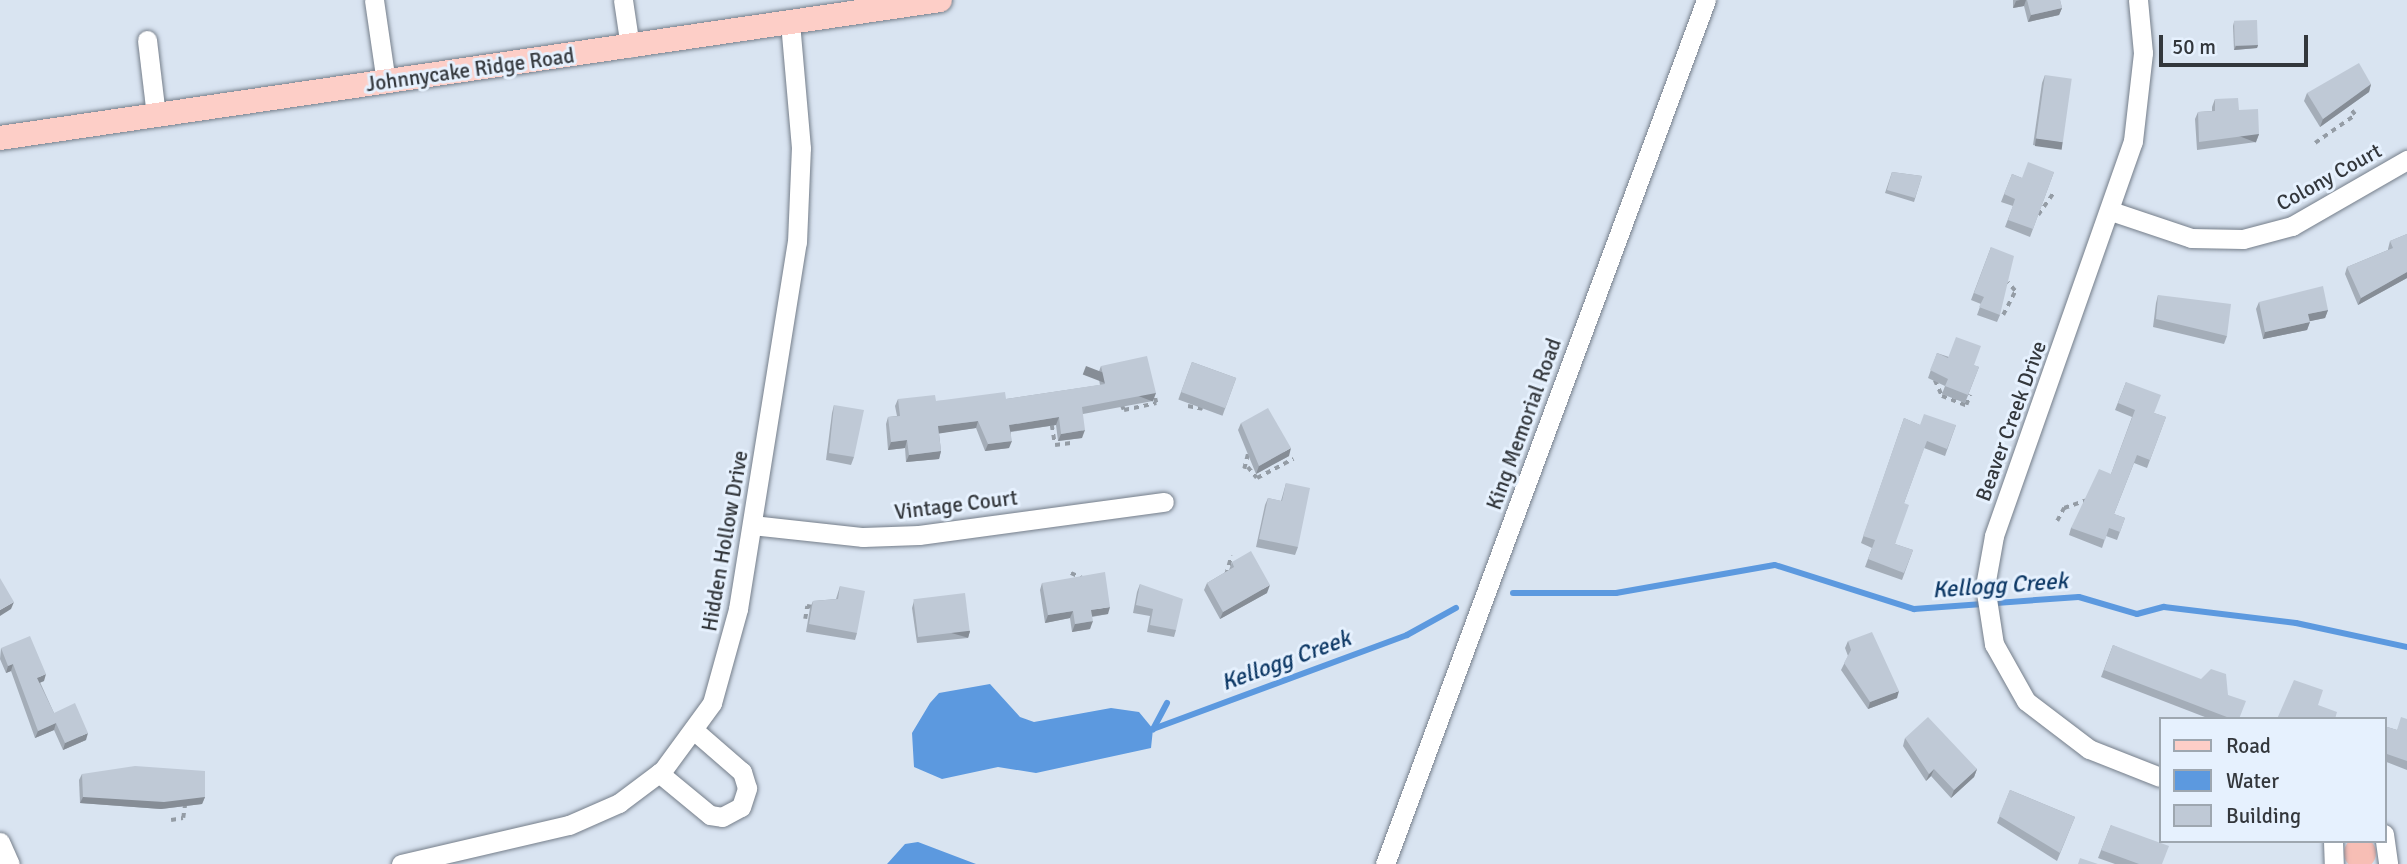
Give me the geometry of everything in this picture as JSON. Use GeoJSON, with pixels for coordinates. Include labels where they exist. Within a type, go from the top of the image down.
{"type":"FeatureCollection","features":[{"type":"Feature","properties":{"kind":"main road","name":"Johnnycake Ridge Road"},"geometry":{"type":"LineString","coordinates":[[0,138],[940,0]]}},
{"type":"Feature","properties":{"kind":"street"},"geometry":{"type":"LineString","coordinates":[[373,0],[386,82]]}},
{"type":"Feature","properties":{"kind":"street"},"geometry":{"type":"LineString","coordinates":[[624,0],[630,47]]}},
{"type":"Feature","properties":{"kind":"street","name":"King Memorial Road"},"geometry":{"type":"LineString","coordinates":[[1385,864],[1706,0]]}},
{"type":"Feature","properties":{"kind":"street","name":"Beaver Creek Drive"},"geometry":{"type":"LineString","coordinates":[[2138,0],[2141,91],[2111,211],[1994,537],[1985,586],[1988,614],[2003,666],[2042,718],[2089,749],[2158,776]]}},
{"type":"Feature","properties":{"kind":"street","name":"Hidden Hollow Drive"},"geometry":{"type":"LineString","coordinates":[[401,864],[569,825],[619,803],[659,773],[695,732],[724,675],[752,525],[797,242],[801,148],[790,22]]}},
{"type":"Feature","properties":{"kind":"street"},"geometry":{"type":"LineString","coordinates":[[147,40],[156,116]]}},
{"type":"Feature","properties":{"kind":"street","name":"Colony Court"},"geometry":{"type":"LineString","coordinates":[[2111,211],[2191,237],[2243,239],[2292,226],[2407,160]]}},
{"type":"Feature","properties":{"kind":"street","name":"Vintage Court"},"geometry":{"type":"LineString","coordinates":[[752,525],[863,537],[919,535],[1164,502]]}},
{"type":"Feature","properties":{"kind":"street"},"geometry":{"type":"LineString","coordinates":[[659,773],[710,815],[722,817],[741,807],[747,788],[742,772],[695,732]]}},
{"type":"Feature","properties":{"kind":"street"},"geometry":{"type":"LineString","coordinates":[[0,842],[10,864]]}},
{"type":"Feature","properties":{"kind":"street"},"geometry":{"type":"LineString","coordinates":[[2333,843],[2334,864]]}},
{"type":"Feature","properties":{"kind":"street"},"geometry":{"type":"LineString","coordinates":[[2385,843],[2388,864]]}},
{"type":"Feature","properties":{"kind":"path"},"geometry":{"type":"LineString","coordinates":[[2315,143],[2355,115],[2350,108]]}},
{"type":"Feature","properties":{"kind":"path"},"geometry":{"type":"LineString","coordinates":[[2039,215],[2055,191]]}},
{"type":"Feature","properties":{"kind":"path"},"geometry":{"type":"LineString","coordinates":[[2003,315],[2015,291],[2008,284]]}},
{"type":"Feature","properties":{"kind":"path"},"geometry":{"type":"LineString","coordinates":[[1935,380],[1942,396],[1966,405],[1970,396]]}},
{"type":"Feature","properties":{"kind":"path"},"geometry":{"type":"LineString","coordinates":[[1122,405],[1124,410],[1156,403],[1151,382]]}},
{"type":"Feature","properties":{"kind":"path"},"geometry":{"type":"LineString","coordinates":[[1188,406],[1203,409]]}},
{"type":"Feature","properties":{"kind":"path"},"geometry":{"type":"LineString","coordinates":[[1052,425],[1055,445],[1071,443]]}},
{"type":"Feature","properties":{"kind":"path"},"geometry":{"type":"LineString","coordinates":[[1249,449],[1246,468],[1257,478],[1293,459]]}},
{"type":"Feature","properties":{"kind":"path"},"geometry":{"type":"LineString","coordinates":[[2057,521],[2062,510],[2087,500]]}},
{"type":"Feature","properties":{"kind":"path"},"geometry":{"type":"LineString","coordinates":[[1227,577],[1231,556]]}},
{"type":"Feature","properties":{"kind":"path"},"geometry":{"type":"LineString","coordinates":[[1071,573],[1086,583]]}},
{"type":"Feature","properties":{"kind":"path"},"geometry":{"type":"LineString","coordinates":[[805,619],[807,606],[825,609]]}},
{"type":"Feature","properties":{"kind":"path"},"geometry":{"type":"LineString","coordinates":[[171,820],[183,818],[185,804]]}},
{"type":"Feature","properties":{"kind":"shaded area"},"geometry":{"type":"Polygon","coordinates":[[[2348,843],[2372,843],[2375,847],[2375,859],[2370,865],[2350,865],[2345,859],[2345,847],[2348,843]]]}},
{"type":"Feature","properties":{"kind":"water"},"geometry":{"type":"Polygon","coordinates":[[[990,684],[1020,717],[1034,722],[1111,708],[1139,712],[1153,729],[1151,748],[1036,773],[998,767],[942,779],[914,767],[912,733],[939,693],[990,684]]]}},
{"type":"Feature","properties":{"kind":"water"},"geometry":{"type":"Polygon","coordinates":[[[918,842],[976,864],[887,864],[905,844],[918,842]]]}},
{"type":"Feature","properties":{"kind":"building"},"geometry":{"type":"Polygon","coordinates":[[[2027,0],[2060,0],[2062,8],[2031,15],[2027,0]]]}},
{"type":"Feature","properties":{"kind":"building"},"geometry":{"type":"Polygon","coordinates":[[[2257,20],[2258,45],[2235,46],[2234,21],[2257,20]]]}},
{"type":"Feature","properties":{"kind":"building"},"geometry":{"type":"Polygon","coordinates":[[[2359,63],[2371,84],[2323,119],[2307,93],[2359,63]]]}},
{"type":"Feature","properties":{"kind":"building"},"geometry":{"type":"Polygon","coordinates":[[[2045,75],[2072,79],[2063,142],[2036,138],[2045,75]]]}},
{"type":"Feature","properties":{"kind":"building"},"geometry":{"type":"Polygon","coordinates":[[[2238,98],[2239,110],[2258,109],[2259,134],[2199,142],[2198,112],[2215,111],[2215,99],[2238,98]]]}},
{"type":"Feature","properties":{"kind":"building"},"geometry":{"type":"Polygon","coordinates":[[[2028,162],[2054,172],[2033,229],[2008,220],[2015,199],[2004,194],[2012,174],[2022,178],[2028,162]]]}},
{"type":"Feature","properties":{"kind":"building"},"geometry":{"type":"Polygon","coordinates":[[[1892,172],[1922,176],[1915,198],[1887,190],[1892,172]]]}},
{"type":"Feature","properties":{"kind":"building"},"geometry":{"type":"Polygon","coordinates":[[[2407,234],[2407,272],[2361,298],[2347,267],[2393,248],[2390,241],[2407,234]]]}},
{"type":"Feature","properties":{"kind":"building"},"geometry":{"type":"Polygon","coordinates":[[[1991,247],[2014,256],[2000,315],[1979,307],[1984,297],[1974,293],[1991,247]]]}},
{"type":"Feature","properties":{"kind":"building"},"geometry":{"type":"Polygon","coordinates":[[[2323,286],[2328,310],[2308,314],[2310,322],[2265,332],[2259,302],[2323,286]]]}},
{"type":"Feature","properties":{"kind":"building"},"geometry":{"type":"Polygon","coordinates":[[[2158,295],[2231,304],[2227,336],[2156,319],[2158,295]]]}},
{"type":"Feature","properties":{"kind":"building"},"geometry":{"type":"Polygon","coordinates":[[[1956,337],[1981,346],[1974,365],[1979,367],[1968,395],[1945,386],[1948,379],[1930,370],[1937,353],[1948,358],[1956,337]]]}},
{"type":"Feature","properties":{"kind":"building"},"geometry":{"type":"Polygon","coordinates":[[[1147,356],[1156,393],[1082,407],[1085,430],[1061,434],[1059,417],[1009,425],[1012,441],[988,444],[978,421],[938,426],[941,451],[909,455],[907,440],[891,442],[888,417],[900,416],[898,399],[935,395],[936,401],[1005,392],[1006,399],[1105,384],[1101,366],[1147,356]]]}},
{"type":"Feature","properties":{"kind":"building"},"geometry":{"type":"Polygon","coordinates":[[[1192,362],[1236,378],[1225,408],[1181,392],[1192,362]]]}},
{"type":"Feature","properties":{"kind":"building"},"geometry":{"type":"Polygon","coordinates":[[[2126,382],[2161,395],[2154,413],[2166,417],[2150,460],[2137,455],[2114,514],[2125,518],[2120,532],[2109,528],[2105,540],[2071,528],[2099,469],[2111,474],[2135,410],[2118,403],[2126,382]]]}},
{"type":"Feature","properties":{"kind":"building"},"geometry":{"type":"Polygon","coordinates":[[[834,405],[864,410],[854,457],[829,453],[834,405]]]}},
{"type":"Feature","properties":{"kind":"building"},"geometry":{"type":"Polygon","coordinates":[[[1268,408],[1291,448],[1259,466],[1241,423],[1268,408]]]}},
{"type":"Feature","properties":{"kind":"building"},"geometry":{"type":"Polygon","coordinates":[[[1924,414],[1956,425],[1947,449],[1927,441],[1904,503],[1909,505],[1895,544],[1913,550],[1904,573],[1868,559],[1875,540],[1863,536],[1904,418],[1920,425],[1924,414]]]}},
{"type":"Feature","properties":{"kind":"building"},"geometry":{"type":"Polygon","coordinates":[[[1286,483],[1310,488],[1298,547],[1259,539],[1268,498],[1282,501],[1286,483]]]}},
{"type":"Feature","properties":{"kind":"building"},"geometry":{"type":"Polygon","coordinates":[[[1251,551],[1270,585],[1223,612],[1207,583],[1234,567],[1232,562],[1251,551]]]}},
{"type":"Feature","properties":{"kind":"building"},"geometry":{"type":"Polygon","coordinates":[[[1105,572],[1110,607],[1091,610],[1093,621],[1075,624],[1073,611],[1048,615],[1042,583],[1105,572]]]}},
{"type":"Feature","properties":{"kind":"building"},"geometry":{"type":"Polygon","coordinates":[[[0,578],[14,602],[0,610],[0,578]]]}},
{"type":"Feature","properties":{"kind":"building"},"geometry":{"type":"Polygon","coordinates":[[[1140,584],[1183,599],[1176,630],[1150,625],[1153,609],[1136,605],[1140,584]]]}},
{"type":"Feature","properties":{"kind":"building"},"geometry":{"type":"Polygon","coordinates":[[[840,586],[865,591],[857,633],[809,624],[813,601],[838,599],[840,586]]]}},
{"type":"Feature","properties":{"kind":"building"},"geometry":{"type":"Polygon","coordinates":[[[965,593],[970,631],[918,637],[913,599],[965,593]]]}},
{"type":"Feature","properties":{"kind":"building"},"geometry":{"type":"Polygon","coordinates":[[[1872,632],[1899,691],[1870,702],[1844,663],[1851,650],[1848,641],[1872,632]]]}},
{"type":"Feature","properties":{"kind":"building"},"geometry":{"type":"Polygon","coordinates":[[[30,636],[46,674],[37,678],[54,713],[75,703],[88,733],[65,743],[56,723],[38,731],[13,664],[8,666],[1,648],[30,636]]]}},
{"type":"Feature","properties":{"kind":"building"},"geometry":{"type":"Polygon","coordinates":[[[2113,645],[2201,679],[2211,669],[2226,674],[2228,695],[2246,701],[2240,717],[2227,717],[2104,670],[2113,645]]]}},
{"type":"Feature","properties":{"kind":"building"},"geometry":{"type":"Polygon","coordinates":[[[2294,680],[2323,690],[2318,705],[2337,712],[2336,717],[2278,717],[2294,680]]]}},
{"type":"Feature","properties":{"kind":"building"},"geometry":{"type":"Polygon","coordinates":[[[1928,717],[1977,769],[1954,790],[1934,769],[1929,774],[1905,738],[1928,717]]]}},
{"type":"Feature","properties":{"kind":"building"},"geometry":{"type":"Polygon","coordinates":[[[2401,717],[2407,719],[2407,761],[2386,754],[2386,727],[2397,730],[2401,717]]]}},
{"type":"Feature","properties":{"kind":"building"},"geometry":{"type":"Polygon","coordinates":[[[135,766],[205,771],[205,797],[164,802],[83,797],[82,774],[135,766]]]}},
{"type":"Feature","properties":{"kind":"building"},"geometry":{"type":"Polygon","coordinates":[[[2010,790],[2075,817],[2060,853],[1999,816],[2010,790]]]}},
{"type":"Feature","properties":{"kind":"building"},"geometry":{"type":"Polygon","coordinates":[[[2111,825],[2169,846],[2162,864],[2139,864],[2101,850],[2111,825]]]}},
{"type":"Feature","properties":{"kind":"building"},"geometry":{"type":"Polygon","coordinates":[[[2080,858],[2098,864],[2078,864],[2080,858]]]}},
{"type":"Feature","properties":{"kind":"waterway","name":"Kellogg Creek"},"geometry":{"type":"LineString","coordinates":[[1513,593],[1616,593],[1775,565],[1914,609],[2079,597],[2137,614],[2164,607],[2296,623],[2407,647]]}},
{"type":"Feature","properties":{"kind":"waterway","name":"Kellogg Creek"},"geometry":{"type":"LineString","coordinates":[[1167,703],[1153,729],[1407,635],[1456,608]]}}]}
